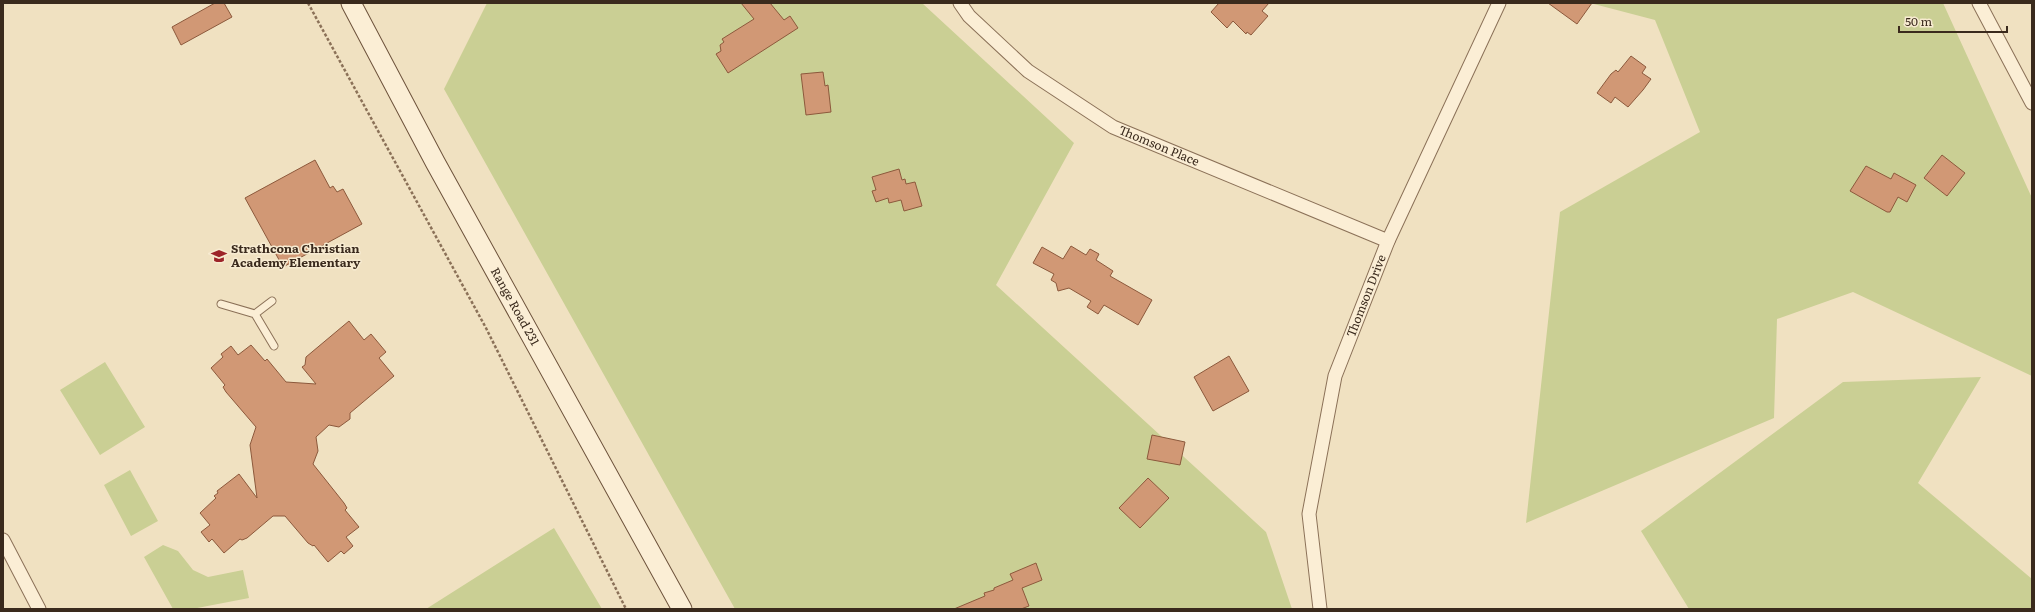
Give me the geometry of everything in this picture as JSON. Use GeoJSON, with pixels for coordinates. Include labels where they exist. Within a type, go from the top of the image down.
{"type":"FeatureCollection","features":[{"type":"Feature","properties":{"kind":"street","name":"Range Road 231"},"geometry":{"type":"LineString","coordinates":[[351,3],[435,162],[682,609]]}},
{"type":"Feature","properties":{"kind":"street","name":"Thomson Place"},"geometry":{"type":"LineString","coordinates":[[960,3],[969,16],[1028,71],[1113,127],[1388,241]]}},
{"type":"Feature","properties":{"kind":"street","name":"Thomson Drive"},"geometry":{"type":"LineString","coordinates":[[1320,609],[1309,514],[1335,376],[1388,241],[1499,3]]}},
{"type":"Feature","properties":{"kind":"street"},"geometry":{"type":"LineString","coordinates":[[1979,3],[2032,103]]}},
{"type":"Feature","properties":{"kind":"street"},"geometry":{"type":"LineString","coordinates":[[3,540],[39,609]]}},
{"type":"Feature","properties":{"kind":"lane"},"geometry":{"type":"LineString","coordinates":[[255,314],[272,301]]}},
{"type":"Feature","properties":{"kind":"lane"},"geometry":{"type":"LineString","coordinates":[[221,304],[255,314],[274,346]]}},
{"type":"Feature","properties":{"kind":"path"},"geometry":{"type":"LineString","coordinates":[[308,3],[486,328],[626,609]]}},
{"type":"Feature","properties":{"kind":"green space"},"geometry":{"type":"Polygon","coordinates":[[[487,3],[922,3],[1074,143],[996,285],[1266,532],[1292,609],[735,609],[444,89],[487,3]]]}},
{"type":"Feature","properties":{"kind":"green space"},"geometry":{"type":"Polygon","coordinates":[[[1590,3],[1943,3],[2032,198],[2032,376],[1853,292],[1777,319],[1774,418],[1526,523],[1560,212],[1700,132],[1655,20],[1590,3]]]}},
{"type":"Feature","properties":{"kind":"green space"},"geometry":{"type":"Polygon","coordinates":[[[105,362],[145,427],[100,455],[60,390],[105,362]]]}},
{"type":"Feature","properties":{"kind":"green space"},"geometry":{"type":"Polygon","coordinates":[[[1981,377],[1918,483],[2032,579],[2032,609],[1689,609],[1641,531],[1843,382],[1981,377]]]}},
{"type":"Feature","properties":{"kind":"green space"},"geometry":{"type":"Polygon","coordinates":[[[130,470],[158,521],[131,536],[104,485],[130,470]]]}},
{"type":"Feature","properties":{"kind":"green space"},"geometry":{"type":"Polygon","coordinates":[[[554,528],[602,609],[426,609],[554,528]]]}},
{"type":"Feature","properties":{"kind":"green space"},"geometry":{"type":"Polygon","coordinates":[[[163,545],[178,551],[193,570],[208,577],[243,570],[249,598],[192,609],[173,609],[144,557],[163,545]]]}},
{"type":"Feature","properties":{"kind":"building"},"geometry":{"type":"Polygon","coordinates":[[[215,3],[224,3],[232,17],[181,45],[172,27],[215,3]]]}},
{"type":"Feature","properties":{"kind":"building"},"geometry":{"type":"Polygon","coordinates":[[[741,3],[770,3],[784,20],[790,16],[798,28],[728,73],[716,54],[721,51],[720,45],[724,42],[722,39],[754,19],[741,3]]]}},
{"type":"Feature","properties":{"kind":"building"},"geometry":{"type":"Polygon","coordinates":[[[1219,3],[1269,3],[1262,11],[1268,16],[1251,35],[1247,32],[1246,34],[1233,21],[1227,28],[1211,12],[1219,3]]]}},
{"type":"Feature","properties":{"kind":"building"},"geometry":{"type":"Polygon","coordinates":[[[1548,3],[1592,3],[1577,24],[1548,3]]]}},
{"type":"Feature","properties":{"kind":"building"},"geometry":{"type":"Polygon","coordinates":[[[1631,56],[1646,67],[1642,73],[1651,79],[1628,107],[1615,97],[1611,103],[1597,93],[1611,74],[1616,70],[1618,72],[1631,56]]]}},
{"type":"Feature","properties":{"kind":"building"},"geometry":{"type":"Polygon","coordinates":[[[823,72],[825,86],[828,85],[831,112],[806,115],[801,74],[823,72]]]}},
{"type":"Feature","properties":{"kind":"building"},"geometry":{"type":"Polygon","coordinates":[[[1942,155],[1965,173],[1947,196],[1924,178],[1942,155]]]}},
{"type":"Feature","properties":{"kind":"building"},"geometry":{"type":"Polygon","coordinates":[[[315,160],[330,188],[333,186],[337,192],[343,189],[362,224],[283,267],[245,198],[315,160]]]}},
{"type":"Feature","properties":{"kind":"building"},"geometry":{"type":"Polygon","coordinates":[[[1866,166],[1891,179],[1894,173],[1916,185],[1907,202],[1898,197],[1890,212],[1887,212],[1850,191],[1866,166]]]}},
{"type":"Feature","properties":{"kind":"building"},"geometry":{"type":"Polygon","coordinates":[[[899,169],[902,180],[905,179],[906,184],[915,182],[922,206],[904,211],[901,200],[889,203],[888,198],[876,202],[872,191],[876,190],[872,177],[899,169]]]}},
{"type":"Feature","properties":{"kind":"building"},"geometry":{"type":"Polygon","coordinates":[[[1071,246],[1086,255],[1090,249],[1099,254],[1096,260],[1113,271],[1110,276],[1152,300],[1138,325],[1104,305],[1098,314],[1087,307],[1091,301],[1069,288],[1058,291],[1056,283],[1051,280],[1054,274],[1033,263],[1042,247],[1063,259],[1071,246]]]}},
{"type":"Feature","properties":{"kind":"building"},"geometry":{"type":"Polygon","coordinates":[[[349,321],[364,340],[371,334],[386,352],[379,358],[394,376],[350,413],[350,419],[339,427],[329,425],[316,437],[318,451],[313,464],[344,503],[347,508],[345,510],[359,527],[346,537],[353,546],[344,554],[341,551],[328,562],[314,545],[313,546],[308,543],[285,516],[273,516],[247,538],[242,540],[240,539],[224,553],[212,539],[209,542],[201,532],[210,525],[200,513],[216,498],[214,496],[218,493],[217,491],[239,474],[257,498],[250,445],[256,427],[226,392],[223,387],[225,385],[211,368],[223,357],[221,354],[231,346],[238,355],[251,345],[265,361],[267,359],[286,382],[316,384],[302,367],[305,365],[306,357],[349,321]]]}},
{"type":"Feature","properties":{"kind":"building"},"geometry":{"type":"Polygon","coordinates":[[[1229,356],[1249,391],[1213,411],[1194,377],[1229,356]]]}},
{"type":"Feature","properties":{"kind":"building"},"geometry":{"type":"Polygon","coordinates":[[[1152,435],[1185,442],[1180,465],[1147,459],[1152,435]]]}},
{"type":"Feature","properties":{"kind":"building"},"geometry":{"type":"Polygon","coordinates":[[[1148,478],[1169,498],[1140,528],[1119,508],[1148,478]]]}},
{"type":"Feature","properties":{"kind":"building"},"geometry":{"type":"Polygon","coordinates":[[[1036,563],[1042,580],[1022,588],[1029,606],[1021,609],[954,609],[985,596],[984,593],[994,590],[994,588],[1013,580],[1010,574],[1036,563]]]}},
{"type":"Feature","properties":{"kind":"place","name":"Strathcona Christian Academy Elementary"},"geometry":{"type":"Point","coordinates":[219,256]}}]}
